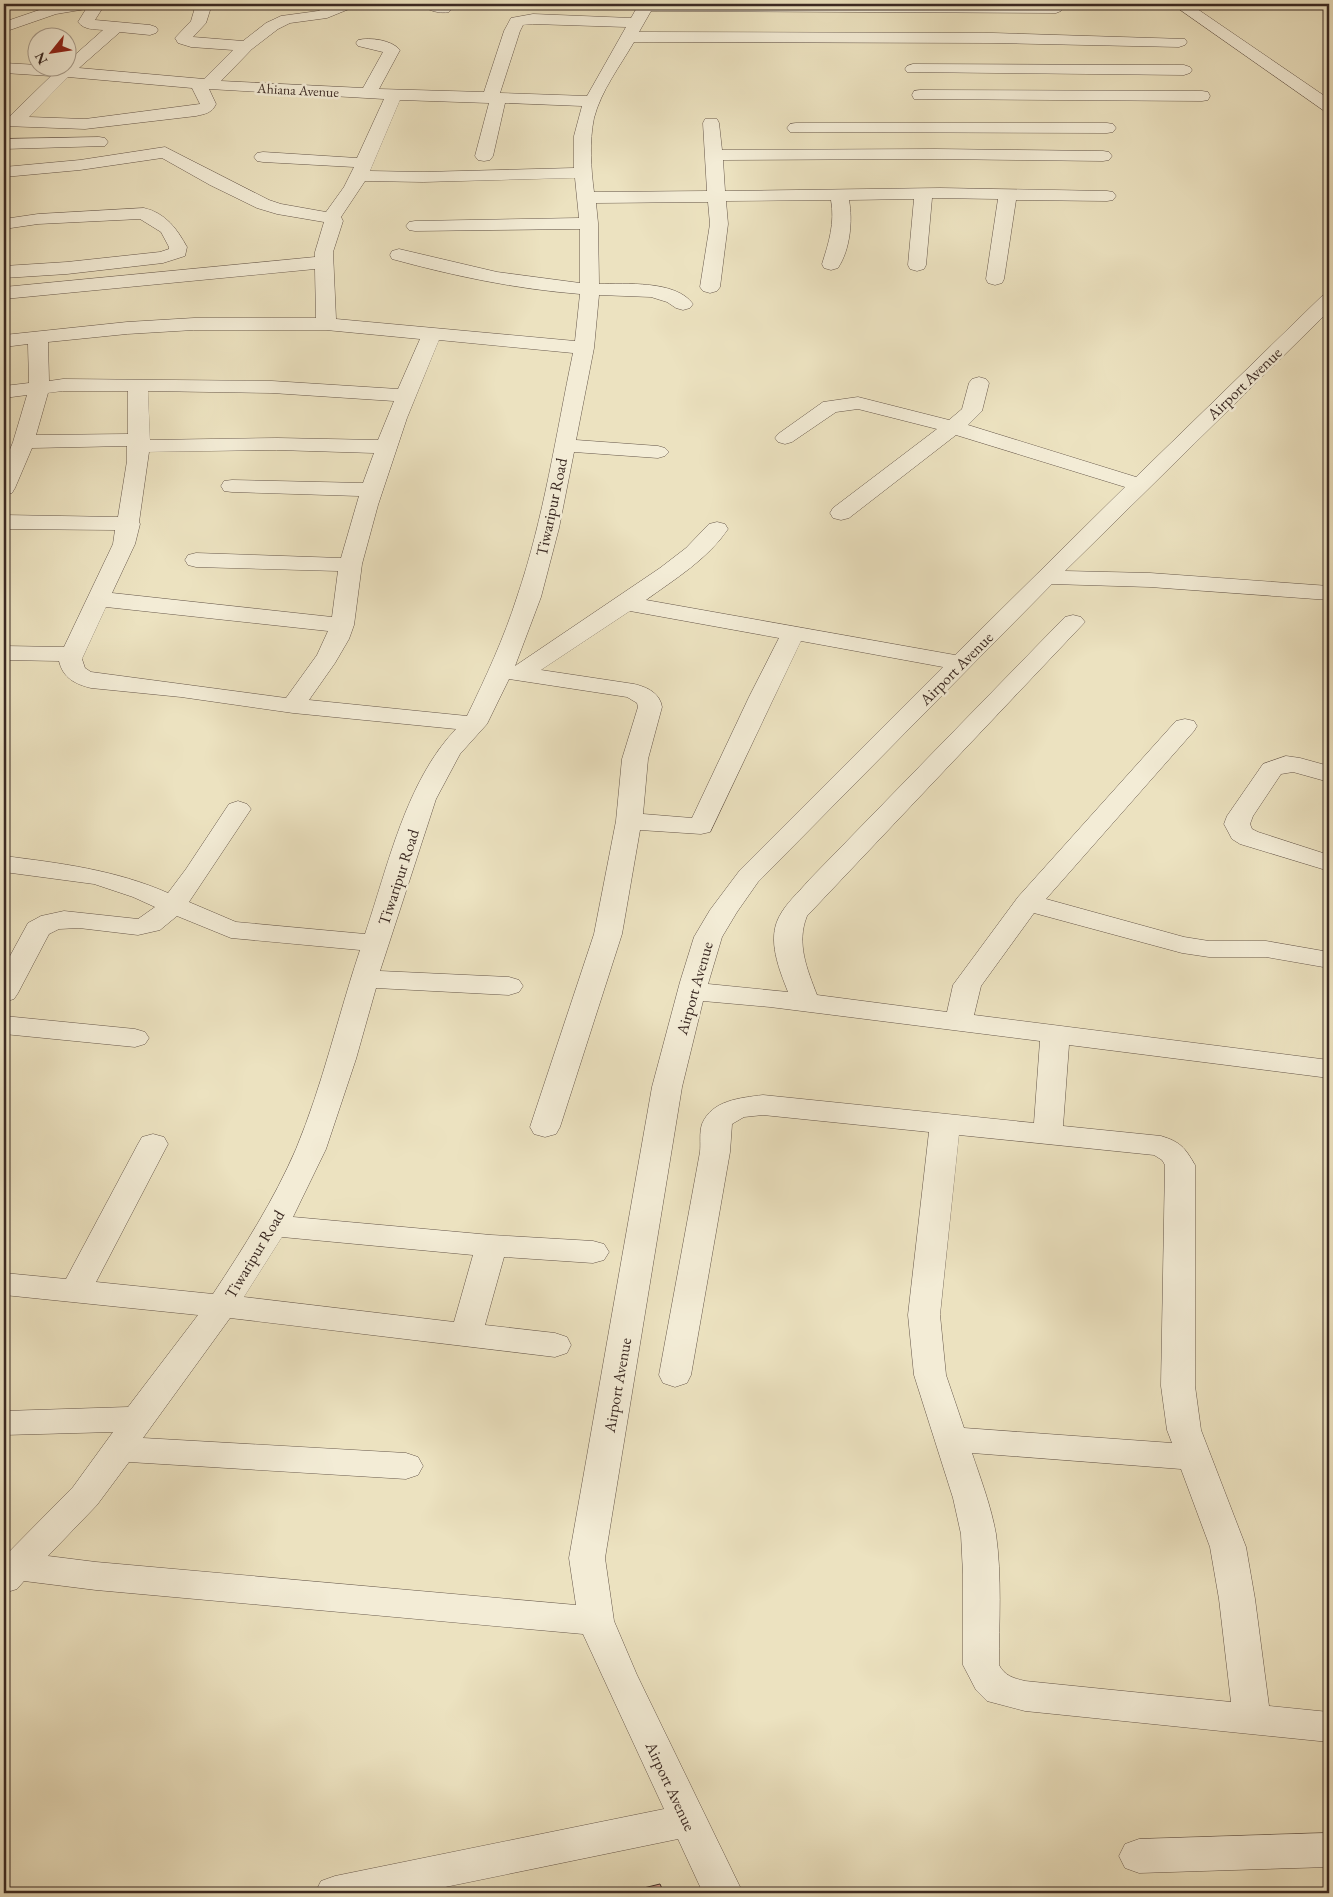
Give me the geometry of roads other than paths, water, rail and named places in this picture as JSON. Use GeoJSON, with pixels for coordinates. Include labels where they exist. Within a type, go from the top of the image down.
{"type":"FeatureCollection","features":[{"type":"Feature","properties":{"kind":"street"},"geometry":{"type":"LineString","coordinates":[[4,28],[53,10],[88,4]]}},
{"type":"Feature","properties":{"kind":"street"},"geometry":{"type":"LineString","coordinates":[[97,4],[86,22],[116,28],[150,30]]}},
{"type":"Feature","properties":{"kind":"street"},"geometry":{"type":"LineString","coordinates":[[204,4],[198,22],[183,38],[184,40],[246,46]]}},
{"type":"Feature","properties":{"kind":"street"},"geometry":{"type":"LineString","coordinates":[[9,121],[85,124],[196,111],[206,108],[208,104],[203,84],[246,46],[280,21],[321,15],[349,4]]}},
{"type":"Feature","properties":{"kind":"street"},"geometry":{"type":"LineString","coordinates":[[429,4],[444,9]]}},
{"type":"Feature","properties":{"kind":"street"},"geometry":{"type":"LineString","coordinates":[[1180,4],[1329,106]]}},
{"type":"Feature","properties":{"kind":"street"},"geometry":{"type":"LineString","coordinates":[[647,5],[865,9],[1056,8]]}},
{"type":"Feature","properties":{"kind":"street","name":"Tiwaripur Road"},"geometry":{"type":"LineString","coordinates":[[11,1572],[85,1496],[120,1449],[137,1420],[222,1306],[273,1226],[311,1149],[342,1059],[364,979],[423,799],[449,751],[475,724],[510,672],[548,528],[584,348],[590,289],[584,127],[592,101],[647,5]]}},
{"type":"Feature","properties":{"kind":"street"},"geometry":{"type":"LineString","coordinates":[[863,37],[865,9]]}},
{"type":"Feature","properties":{"kind":"street"},"geometry":{"type":"LineString","coordinates":[[484,156],[494,98],[512,30],[517,21],[533,19],[632,30],[863,37],[1179,42]]}},
{"type":"Feature","properties":{"kind":"street"},"geometry":{"type":"LineString","coordinates":[[78,60],[116,28]]}},
{"type":"Feature","properties":{"kind":"street"},"geometry":{"type":"LineString","coordinates":[[909,38],[913,69],[935,154],[932,194],[917,265]]}},
{"type":"Feature","properties":{"kind":"street"},"geometry":{"type":"LineString","coordinates":[[364,44],[384,46],[392,50],[368,94]]}},
{"type":"Feature","properties":{"kind":"street","name":"Ahiana Avenue"},"geometry":{"type":"LineString","coordinates":[[4,68],[28,70]]}},
{"type":"Feature","properties":{"kind":"street"},"geometry":{"type":"LineString","coordinates":[[913,69],[1184,70]]}},
{"type":"Feature","properties":{"kind":"street","name":"Ahiana Avenue"},"geometry":{"type":"LineString","coordinates":[[78,73],[203,84],[368,94],[592,101]]}},
{"type":"Feature","properties":{"kind":"street"},"geometry":{"type":"LineString","coordinates":[[9,121],[57,78]]}},
{"type":"Feature","properties":{"kind":"street"},"geometry":{"type":"LineString","coordinates":[[331,218],[361,170],[394,95]]}},
{"type":"Feature","properties":{"kind":"street"},"geometry":{"type":"LineString","coordinates":[[920,95],[1202,96]]}},
{"type":"Feature","properties":{"kind":"street"},"geometry":{"type":"LineString","coordinates":[[710,287],[718,224],[711,123]]}},
{"type":"Feature","properties":{"kind":"street"},"geometry":{"type":"LineString","coordinates":[[796,128],[1107,128]]}},
{"type":"Feature","properties":{"kind":"street"},"geometry":{"type":"LineString","coordinates":[[4,144],[115,140]]}},
{"type":"Feature","properties":{"kind":"street"},"geometry":{"type":"LineString","coordinates":[[134,140],[149,143],[216,181],[263,204],[331,218]]}},
{"type":"Feature","properties":{"kind":"street"},"geometry":{"type":"LineString","coordinates":[[4,172],[89,164],[164,152]]}},
{"type":"Feature","properties":{"kind":"street"},"geometry":{"type":"LineString","coordinates":[[713,155],[935,154],[1103,156]]}},
{"type":"Feature","properties":{"kind":"street"},"geometry":{"type":"LineString","coordinates":[[263,157],[349,161],[361,170],[586,198],[932,194],[1107,196]]}},
{"type":"Feature","properties":{"kind":"street"},"geometry":{"type":"LineString","coordinates":[[995,279],[1008,194]]}},
{"type":"Feature","properties":{"kind":"street"},"geometry":{"type":"LineString","coordinates":[[831,264],[842,229],[843,212],[839,195]]}},
{"type":"Feature","properties":{"kind":"street"},"geometry":{"type":"LineString","coordinates":[[415,226],[586,198]]}},
{"type":"Feature","properties":{"kind":"street"},"geometry":{"type":"LineString","coordinates":[[4,224],[56,218],[144,213],[154,218],[172,233],[178,247],[178,252],[172,255],[68,268],[4,272]]}},
{"type":"Feature","properties":{"kind":"street"},"geometry":{"type":"LineString","coordinates":[[326,324],[324,252],[334,221],[331,218]]}},
{"type":"Feature","properties":{"kind":"street"},"geometry":{"type":"LineString","coordinates":[[172,255],[178,276]]}},
{"type":"Feature","properties":{"kind":"street"},"geometry":{"type":"LineString","coordinates":[[399,255],[495,278],[590,289],[654,291],[674,296],[683,304]]}},
{"type":"Feature","properties":{"kind":"street"},"geometry":{"type":"LineString","coordinates":[[4,294],[325,262]]}},
{"type":"Feature","properties":{"kind":"street","name":"Airport Avenue"},"geometry":{"type":"LineString","coordinates":[[722,1893],[619,1675],[596,1621],[587,1558],[668,1087],[692,991],[708,937],[724,910],[749,876],[1046,577],[1329,300]]}},
{"type":"Feature","properties":{"kind":"street"},"geometry":{"type":"LineString","coordinates":[[4,341],[38,336],[194,324],[326,324],[584,348]]}},
{"type":"Feature","properties":{"kind":"street"},"geometry":{"type":"LineString","coordinates":[[293,706],[337,640],[342,625],[350,565],[372,490],[406,396],[432,334]]}},
{"type":"Feature","properties":{"kind":"street"},"geometry":{"type":"LineString","coordinates":[[4,488],[24,442],[39,388],[38,336]]}},
{"type":"Feature","properties":{"kind":"street"},"geometry":{"type":"LineString","coordinates":[[841,513],[954,428],[972,411],[979,383]]}},
{"type":"Feature","properties":{"kind":"street"},"geometry":{"type":"LineString","coordinates":[[4,392],[63,385],[138,385],[272,387],[406,396]]}},
{"type":"Feature","properties":{"kind":"street"},"geometry":{"type":"LineString","coordinates":[[138,385],[138,461],[129,524],[124,544],[70,659],[72,671],[79,677],[91,681],[181,690],[293,706],[475,724]]}},
{"type":"Feature","properties":{"kind":"street"},"geometry":{"type":"LineString","coordinates":[[785,438],[820,411],[840,404],[858,403],[954,428],[1141,485]]}},
{"type":"Feature","properties":{"kind":"street"},"geometry":{"type":"LineString","coordinates":[[24,442],[138,440],[144,446],[278,444],[387,447]]}},
{"type":"Feature","properties":{"kind":"street"},"geometry":{"type":"LineString","coordinates":[[564,445],[658,452]]}},
{"type":"Feature","properties":{"kind":"street"},"geometry":{"type":"LineString","coordinates":[[232,486],[372,490]]}},
{"type":"Feature","properties":{"kind":"street"},"geometry":{"type":"LineString","coordinates":[[4,522],[129,524]]}},
{"type":"Feature","properties":{"kind":"street"},"geometry":{"type":"LineString","coordinates":[[510,672],[626,602],[709,540],[717,529]]}},
{"type":"Feature","properties":{"kind":"street"},"geometry":{"type":"LineString","coordinates":[[1074,550],[1150,580]]}},
{"type":"Feature","properties":{"kind":"street"},"geometry":{"type":"LineString","coordinates":[[196,560],[350,565]]}},
{"type":"Feature","properties":{"kind":"street"},"geometry":{"type":"LineString","coordinates":[[1046,577],[1150,580],[1329,593]]}},
{"type":"Feature","properties":{"kind":"street"},"geometry":{"type":"LineString","coordinates":[[99,598],[342,625]]}},
{"type":"Feature","properties":{"kind":"street"},"geometry":{"type":"LineString","coordinates":[[626,602],[793,634],[961,663]]}},
{"type":"Feature","properties":{"kind":"street"},"geometry":{"type":"LineString","coordinates":[[806,1003],[790,956],[788,933],[793,917],[818,886],[1072,622]]}},
{"type":"Feature","properties":{"kind":"street"},"geometry":{"type":"LineString","coordinates":[[629,821],[701,826],[793,634]]}},
{"type":"Feature","properties":{"kind":"street"},"geometry":{"type":"LineString","coordinates":[[4,652],[72,654]]}},
{"type":"Feature","properties":{"kind":"street"},"geometry":{"type":"LineString","coordinates":[[510,672],[634,691],[648,700],[650,707],[635,760],[629,821],[608,934],[545,1128]]}},
{"type":"Feature","properties":{"kind":"street"},"geometry":{"type":"LineString","coordinates":[[958,1022],[961,1002],[967,985],[1028,903],[1185,726]]}},
{"type":"Feature","properties":{"kind":"street"},"geometry":{"type":"LineString","coordinates":[[1329,774],[1294,764],[1278,765],[1272,769],[1240,816],[1237,824],[1240,833],[1248,838],[1329,863]]}},
{"type":"Feature","properties":{"kind":"street"},"geometry":{"type":"LineString","coordinates":[[4,993],[38,929],[45,924],[67,919],[138,926],[156,920],[174,905],[238,809]]}},
{"type":"Feature","properties":{"kind":"street"},"geometry":{"type":"LineString","coordinates":[[4,864],[97,877],[142,891],[232,930],[376,944]]}},
{"type":"Feature","properties":{"kind":"street"},"geometry":{"type":"LineString","coordinates":[[1028,903],[1182,945],[1209,949],[1266,949],[1329,960]]}},
{"type":"Feature","properties":{"kind":"street"},"geometry":{"type":"LineString","coordinates":[[364,979],[509,986]]}},
{"type":"Feature","properties":{"kind":"street"},"geometry":{"type":"LineString","coordinates":[[692,991],[806,1003],[1329,1069]]}},
{"type":"Feature","properties":{"kind":"street"},"geometry":{"type":"LineString","coordinates":[[4,1025],[135,1038]]}},
{"type":"Feature","properties":{"kind":"street"},"geometry":{"type":"LineString","coordinates":[[1048,1134],[1055,1035]]}},
{"type":"Feature","properties":{"kind":"street"},"geometry":{"type":"LineString","coordinates":[[675,1375],[716,1152],[717,1124],[724,1114],[740,1108],[763,1104],[1161,1146],[1172,1153],[1180,1165],[1178,1386],[1184,1430],[1228,1547],[1238,1599],[1252,1719]]}},
{"type":"Feature","properties":{"kind":"street"},"geometry":{"type":"LineString","coordinates":[[944,1124],[924,1315],[930,1375],[970,1498],[978,1534],[981,1574],[981,1665],[989,1680],[1000,1690],[1025,1696],[1329,1727]]}},
{"type":"Feature","properties":{"kind":"street"},"geometry":{"type":"LineString","coordinates":[[76,1290],[153,1144]]}},
{"type":"Feature","properties":{"kind":"street"},"geometry":{"type":"LineString","coordinates":[[273,1226],[491,1246],[593,1252]]}},
{"type":"Feature","properties":{"kind":"street"},"geometry":{"type":"LineString","coordinates":[[466,1336],[491,1246]]}},
{"type":"Feature","properties":{"kind":"street"},"geometry":{"type":"LineString","coordinates":[[4,1284],[222,1306],[555,1345]]}},
{"type":"Feature","properties":{"kind":"street"},"geometry":{"type":"LineString","coordinates":[[4,1423],[137,1420]]}},
{"type":"Feature","properties":{"kind":"street"},"geometry":{"type":"LineString","coordinates":[[950,1439],[1195,1457]]}},
{"type":"Feature","properties":{"kind":"street"},"geometry":{"type":"LineString","coordinates":[[120,1449],[406,1466]]}},
{"type":"Feature","properties":{"kind":"street"},"geometry":{"type":"LineString","coordinates":[[11,1572],[116,1578],[596,1621]]}},
{"type":"Feature","properties":{"kind":"street"},"geometry":{"type":"LineString","coordinates":[[335,1893],[688,1820]]}},
{"type":"Feature","properties":{"kind":"street"},"geometry":{"type":"LineString","coordinates":[[1139,1856],[1329,1850]]}}]}
